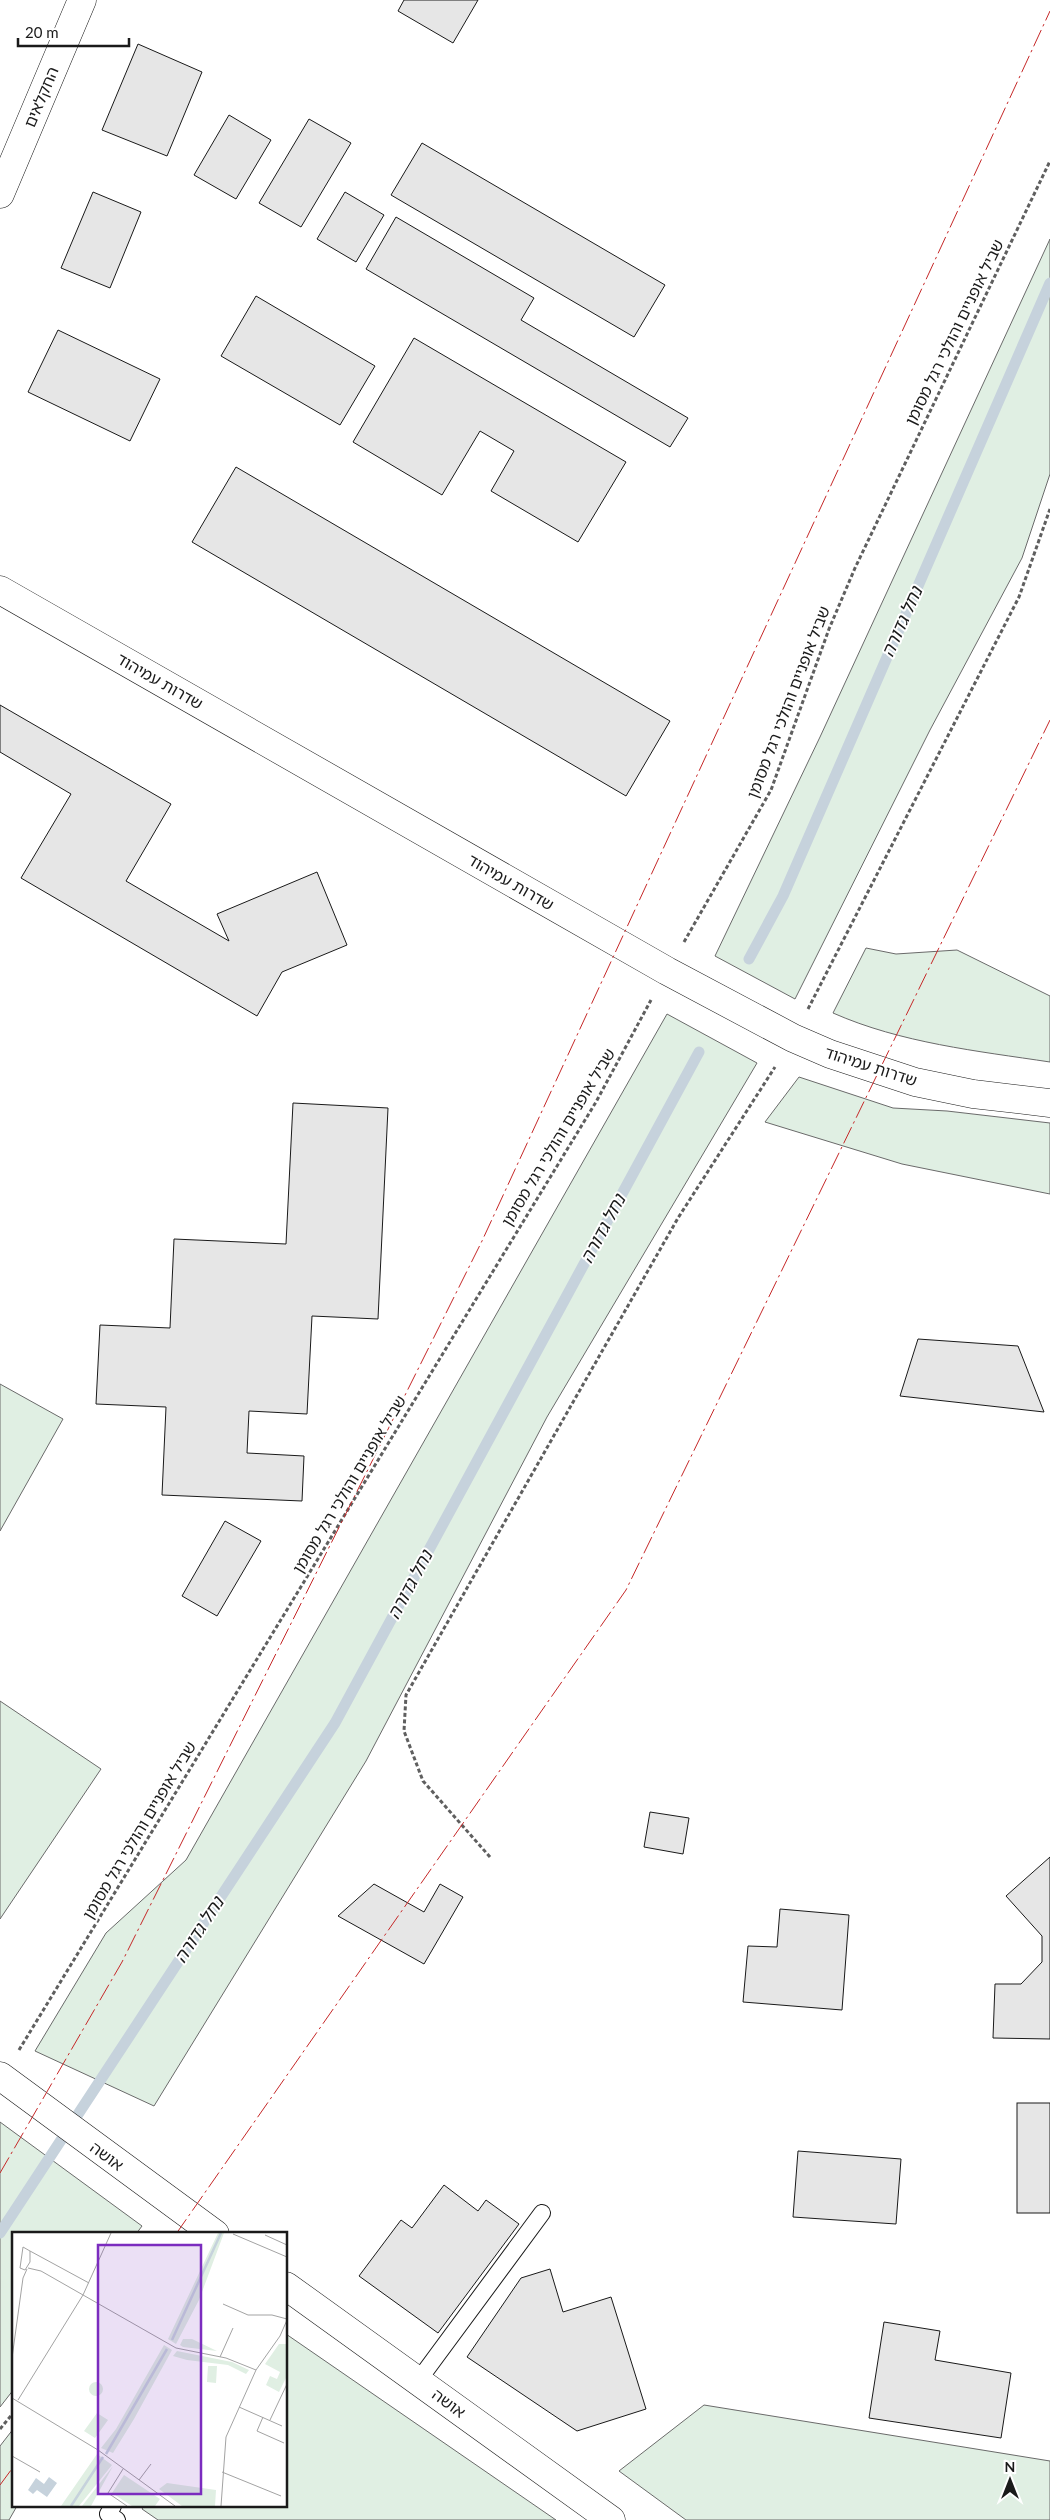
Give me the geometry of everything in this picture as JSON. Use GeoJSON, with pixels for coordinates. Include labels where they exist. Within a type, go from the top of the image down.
{"type":"FeatureCollection","features":[{"type":"Feature","properties":{"kind":"street","name":"החקלאים"},"geometry":{"type":"LineString","coordinates":[[0,194],[82,0]]}},
{"type":"Feature","properties":{"kind":"street","name":"שדרות עמיהוד"},"geometry":{"type":"LineString","coordinates":[[0,590],[667,971],[793,1038],[830,1054],[915,1082],[972,1094],[1050,1103]]}},
{"type":"Feature","properties":{"kind":"street","name":"אושה"},"geometry":{"type":"LineString","coordinates":[[1,2077],[51,2116],[212,2232]]}},
{"type":"Feature","properties":{"kind":"street","name":"אושה"},"geometry":{"type":"LineString","coordinates":[[288,2287],[611,2520]]}},
{"type":"Feature","properties":{"kind":"lane"},"geometry":{"type":"LineString","coordinates":[[418,2380],[542,2213]]}},
{"type":"Feature","properties":{"kind":"lane"},"geometry":{"type":"LineString","coordinates":[[112,2508],[108,2514],[117,2520]]}},
{"type":"Feature","properties":{"kind":"path","name":"שביל אופניים והולכי רגל מסומן"},"geometry":{"type":"LineString","coordinates":[[1,2077],[596,1102],[667,971],[771,790],[829,630],[855,568],[1050,160]]}},
{"type":"Feature","properties":{"kind":"path"},"geometry":{"type":"LineString","coordinates":[[490,1857],[423,1781],[404,1731],[406,1695],[678,1218],[793,1038],[1020,597],[1050,509]]}},
{"type":"Feature","properties":{"kind":"path"},"geometry":{"type":"LineString","coordinates":[[0,2429],[12,2414]]}},
{"type":"Feature","properties":{"kind":"green space"},"geometry":{"type":"Polygon","coordinates":[[[1050,239],[1050,474],[1022,558],[930,730],[795,999],[715,956],[820,737],[1050,239]]]}},
{"type":"Feature","properties":{"kind":"green space"},"geometry":{"type":"Polygon","coordinates":[[[866,948],[896,954],[957,950],[1050,996],[1050,1062],[967,1050],[912,1039],[885,1032],[833,1013],[866,948]]]}},
{"type":"Feature","properties":{"kind":"green space"},"geometry":{"type":"Polygon","coordinates":[[[667,1014],[757,1063],[547,1417],[366,1761],[154,2106],[35,2051],[106,1933],[186,1860],[667,1014]]]}},
{"type":"Feature","properties":{"kind":"green space"},"geometry":{"type":"Polygon","coordinates":[[[799,1077],[893,1108],[947,1111],[1050,1123],[1050,1194],[902,1164],[765,1122],[799,1077]]]}},
{"type":"Feature","properties":{"kind":"green space"},"geometry":{"type":"Polygon","coordinates":[[[0,1384],[63,1419],[0,1531],[0,1384]]]}},
{"type":"Feature","properties":{"kind":"green space"},"geometry":{"type":"Polygon","coordinates":[[[0,1701],[101,1769],[0,1919],[0,1701]]]}},
{"type":"Feature","properties":{"kind":"green space"},"geometry":{"type":"Polygon","coordinates":[[[0,2122],[142,2226],[138,2232],[12,2232],[12,2392],[0,2407],[0,2122]]]}},
{"type":"Feature","properties":{"kind":"green space"},"geometry":{"type":"Polygon","coordinates":[[[288,2335],[556,2520],[158,2520],[142,2509],[288,2508],[288,2335]]]}},
{"type":"Feature","properties":{"kind":"green space"},"geometry":{"type":"Polygon","coordinates":[[[704,2405],[1050,2461],[1050,2520],[686,2520],[619,2471],[704,2405]]]}},
{"type":"Feature","properties":{"kind":"green space"},"geometry":{"type":"Polygon","coordinates":[[[12,2431],[12,2508],[16,2508],[9,2520],[0,2520],[0,2446],[12,2431]]]}},
{"type":"Feature","properties":{"kind":"building"},"geometry":{"type":"Polygon","coordinates":[[[404,0],[478,0],[453,43],[398,11],[404,0]]]}},
{"type":"Feature","properties":{"kind":"building"},"geometry":{"type":"Polygon","coordinates":[[[138,44],[202,72],[167,156],[102,130],[138,44]]]}},
{"type":"Feature","properties":{"kind":"building"},"geometry":{"type":"Polygon","coordinates":[[[229,115],[271,140],[236,199],[194,175],[229,115]]]}},
{"type":"Feature","properties":{"kind":"building"},"geometry":{"type":"Polygon","coordinates":[[[309,119],[351,143],[301,227],[259,203],[309,119]]]}},
{"type":"Feature","properties":{"kind":"building"},"geometry":{"type":"Polygon","coordinates":[[[422,143],[665,285],[634,337],[391,195],[422,143]]]}},
{"type":"Feature","properties":{"kind":"building"},"geometry":{"type":"Polygon","coordinates":[[[93,192],[141,212],[110,288],[61,268],[93,192]]]}},
{"type":"Feature","properties":{"kind":"building"},"geometry":{"type":"Polygon","coordinates":[[[345,192],[384,215],[356,262],[317,239],[345,192]]]}},
{"type":"Feature","properties":{"kind":"building"},"geometry":{"type":"Polygon","coordinates":[[[396,217],[534,298],[521,320],[688,418],[670,447],[366,269],[396,217]]]}},
{"type":"Feature","properties":{"kind":"building"},"geometry":{"type":"Polygon","coordinates":[[[256,296],[375,366],[340,425],[221,356],[256,296]]]}},
{"type":"Feature","properties":{"kind":"building"},"geometry":{"type":"Polygon","coordinates":[[[58,330],[160,379],[130,441],[28,392],[58,330]]]}},
{"type":"Feature","properties":{"kind":"building"},"geometry":{"type":"Polygon","coordinates":[[[414,338],[626,462],[578,542],[491,491],[514,451],[480,431],[442,495],[353,442],[414,338]]]}},
{"type":"Feature","properties":{"kind":"building"},"geometry":{"type":"Polygon","coordinates":[[[236,467],[670,721],[626,796],[192,542],[236,467]]]}},
{"type":"Feature","properties":{"kind":"building"},"geometry":{"type":"Polygon","coordinates":[[[0,705],[171,804],[126,881],[229,941],[217,914],[317,872],[347,945],[282,972],[257,1016],[21,878],[71,794],[0,752],[0,705]]]}},
{"type":"Feature","properties":{"kind":"building"},"geometry":{"type":"Polygon","coordinates":[[[293,1103],[388,1108],[378,1319],[312,1316],[307,1414],[249,1411],[247,1453],[304,1456],[302,1501],[162,1495],[166,1407],[96,1404],[100,1325],[170,1328],[174,1239],[286,1244],[293,1103]]]}},
{"type":"Feature","properties":{"kind":"building"},"geometry":{"type":"Polygon","coordinates":[[[918,1339],[1018,1346],[1044,1412],[900,1396],[918,1339]]]}},
{"type":"Feature","properties":{"kind":"building"},"geometry":{"type":"Polygon","coordinates":[[[225,1521],[261,1541],[217,1616],[182,1596],[225,1521]]]}},
{"type":"Feature","properties":{"kind":"building"},"geometry":{"type":"Polygon","coordinates":[[[650,1812],[689,1818],[683,1854],[644,1847],[650,1812]]]}},
{"type":"Feature","properties":{"kind":"building"},"geometry":{"type":"Polygon","coordinates":[[[1050,1857],[1050,2039],[993,2038],[995,1984],[1021,1984],[1042,1962],[1042,1936],[1006,1896],[1050,1857]]]}},
{"type":"Feature","properties":{"kind":"building"},"geometry":{"type":"Polygon","coordinates":[[[374,1884],[424,1912],[440,1884],[463,1897],[424,1964],[338,1916],[374,1884]]]}},
{"type":"Feature","properties":{"kind":"building"},"geometry":{"type":"Polygon","coordinates":[[[780,1909],[849,1915],[842,2010],[743,2002],[748,1946],[777,1947],[780,1909]]]}},
{"type":"Feature","properties":{"kind":"building"},"geometry":{"type":"Polygon","coordinates":[[[1017,2103],[1050,2103],[1050,2213],[1017,2213],[1017,2103]]]}},
{"type":"Feature","properties":{"kind":"building"},"geometry":{"type":"Polygon","coordinates":[[[798,2151],[901,2159],[896,2224],[793,2217],[798,2151]]]}},
{"type":"Feature","properties":{"kind":"building"},"geometry":{"type":"Polygon","coordinates":[[[444,2185],[478,2211],[486,2200],[519,2224],[438,2333],[359,2276],[401,2220],[412,2228],[444,2185]]]}},
{"type":"Feature","properties":{"kind":"building"},"geometry":{"type":"Polygon","coordinates":[[[550,2269],[563,2312],[611,2297],[646,2409],[577,2431],[467,2357],[521,2278],[550,2269]]]}},
{"type":"Feature","properties":{"kind":"building"},"geometry":{"type":"Polygon","coordinates":[[[884,2322],[940,2331],[935,2360],[1011,2373],[1001,2438],[869,2418],[884,2322]]]}},
{"type":"Feature","properties":{"kind":"waterway","name":"נחל גדורה"},"geometry":{"type":"LineString","coordinates":[[749,959],[783,896],[1050,283]]}},
{"type":"Feature","properties":{"kind":"waterway","name":"נחל גדורה"},"geometry":{"type":"LineString","coordinates":[[0,2233],[335,1723],[699,1052]]}},
{"type":"Feature","properties":{"kind":"power"},"geometry":{"type":"LineString","coordinates":[[0,2173],[122,1962],[482,1241],[1050,11]]}},
{"type":"Feature","properties":{"kind":"power"},"geometry":{"type":"LineString","coordinates":[[177,2232],[626,1590],[1050,720]]}},
{"type":"Feature","properties":{"kind":"power"},"geometry":{"type":"LineString","coordinates":[[0,2485],[12,2469]]}}]}
